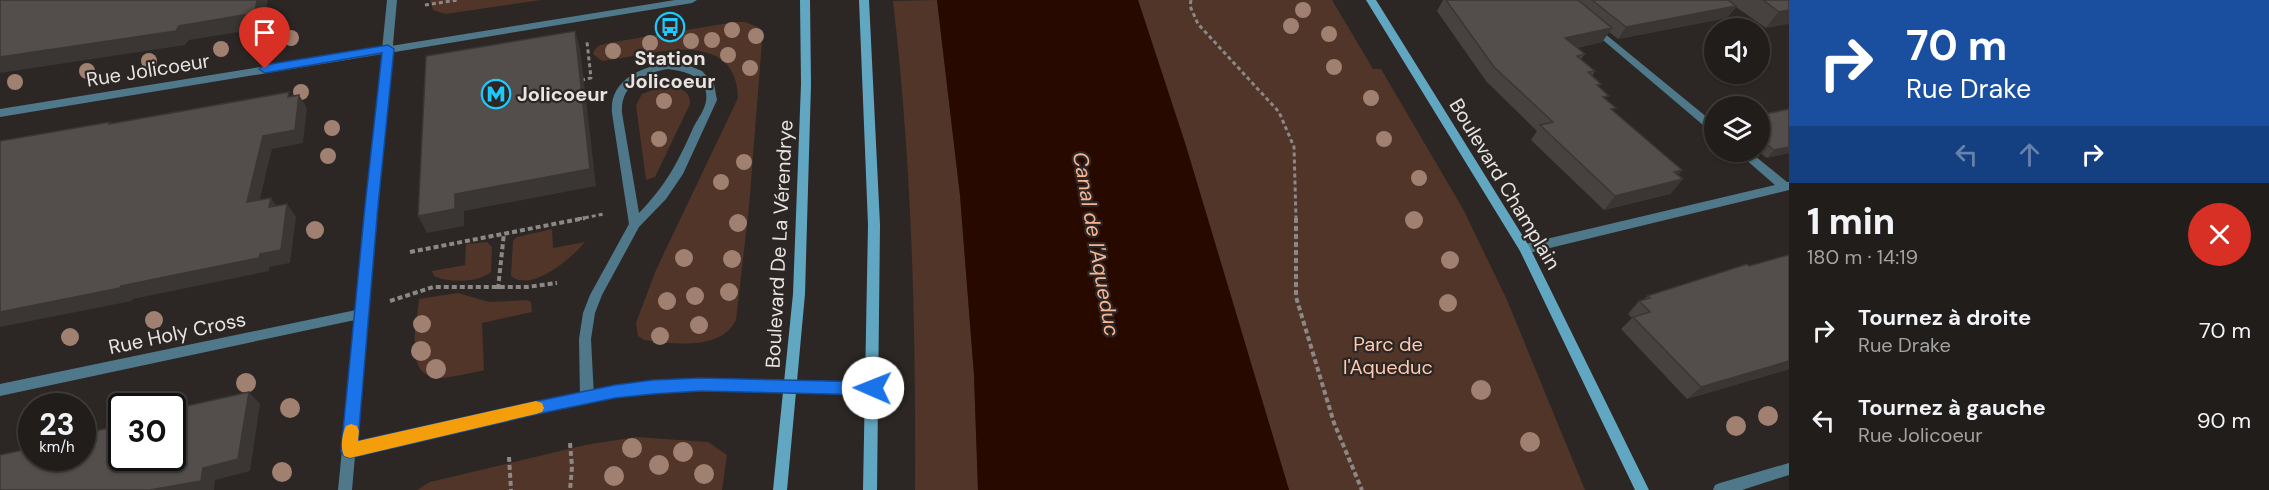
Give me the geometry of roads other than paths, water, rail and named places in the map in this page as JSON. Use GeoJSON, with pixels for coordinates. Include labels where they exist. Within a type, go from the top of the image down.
{"type":"FeatureCollection","features":[{"type":"Feature","properties":{"kind":"main road","name":"Boulevard De La Vérendrye"},"geometry":{"type":"LineString","coordinates":[[780,490],[799,294],[806,84],[805,0]]}},
{"type":"Feature","properties":{"kind":"main road"},"geometry":{"type":"LineString","coordinates":[[864,0],[874,225],[870,490]]}},
{"type":"Feature","properties":{"kind":"main road","name":"Boulevard Champlain"},"geometry":{"type":"LineString","coordinates":[[1371,0],[1525,249],[1642,490]]}},
{"type":"Feature","properties":{"kind":"street"},"geometry":{"type":"LineString","coordinates":[[345,490],[392,0]]}},
{"type":"Feature","properties":{"kind":"street","name":"Rue Jolicoeur"},"geometry":{"type":"LineString","coordinates":[[0,113],[692,0]]}},
{"type":"Feature","properties":{"kind":"street"},"geometry":{"type":"LineString","coordinates":[[1587,22],[1704,120]]}},
{"type":"Feature","properties":{"kind":"street"},"geometry":{"type":"LineString","coordinates":[[587,397],[585,346],[589,313],[604,279],[635,224],[662,196],[679,171],[709,109],[712,93],[705,78],[687,68],[662,66],[643,71],[621,90],[616,110],[635,224]]}},
{"type":"Feature","properties":{"kind":"street"},"geometry":{"type":"LineString","coordinates":[[1756,162],[1787,186]]}},
{"type":"Feature","properties":{"kind":"street"},"geometry":{"type":"LineString","coordinates":[[1525,249],[1787,186]]}},
{"type":"Feature","properties":{"kind":"street","name":"Rue Holy Cross"},"geometry":{"type":"LineString","coordinates":[[0,390],[361,314]]}},
{"type":"Feature","properties":{"kind":"street"},"geometry":{"type":"LineString","coordinates":[[350,451],[587,397],[653,387],[701,384],[873,388]]}},
{"type":"Feature","properties":{"kind":"street"},"geometry":{"type":"LineString","coordinates":[[1720,490],[1789,470]]}},
{"type":"Feature","properties":{"kind":"street"},"geometry":{"type":"LineString","coordinates":[[1642,490],[1648,490]]}},
{"type":"Feature","properties":{"kind":"water","name":"Canal de l'Aqueduc"},"geometry":{"type":"Polygon","coordinates":[[[937,0],[1138,0],[1186,146],[1289,490],[978,490],[974,375],[960,195],[937,0]]]}},
{"type":"Feature","properties":{"kind":"place","name":"Station Jolicoeur"},"geometry":{"type":"Point","coordinates":[670,27]}},
{"type":"Feature","properties":{"kind":"place","name":"Jolicoeur"},"geometry":{"type":"Point","coordinates":[496,94]}},
{"type":"Feature","properties":{"kind":"park label","name":"Parc de l'Aqueduc"},"geometry":{"type":"Point","coordinates":[1388,356]}}]}
